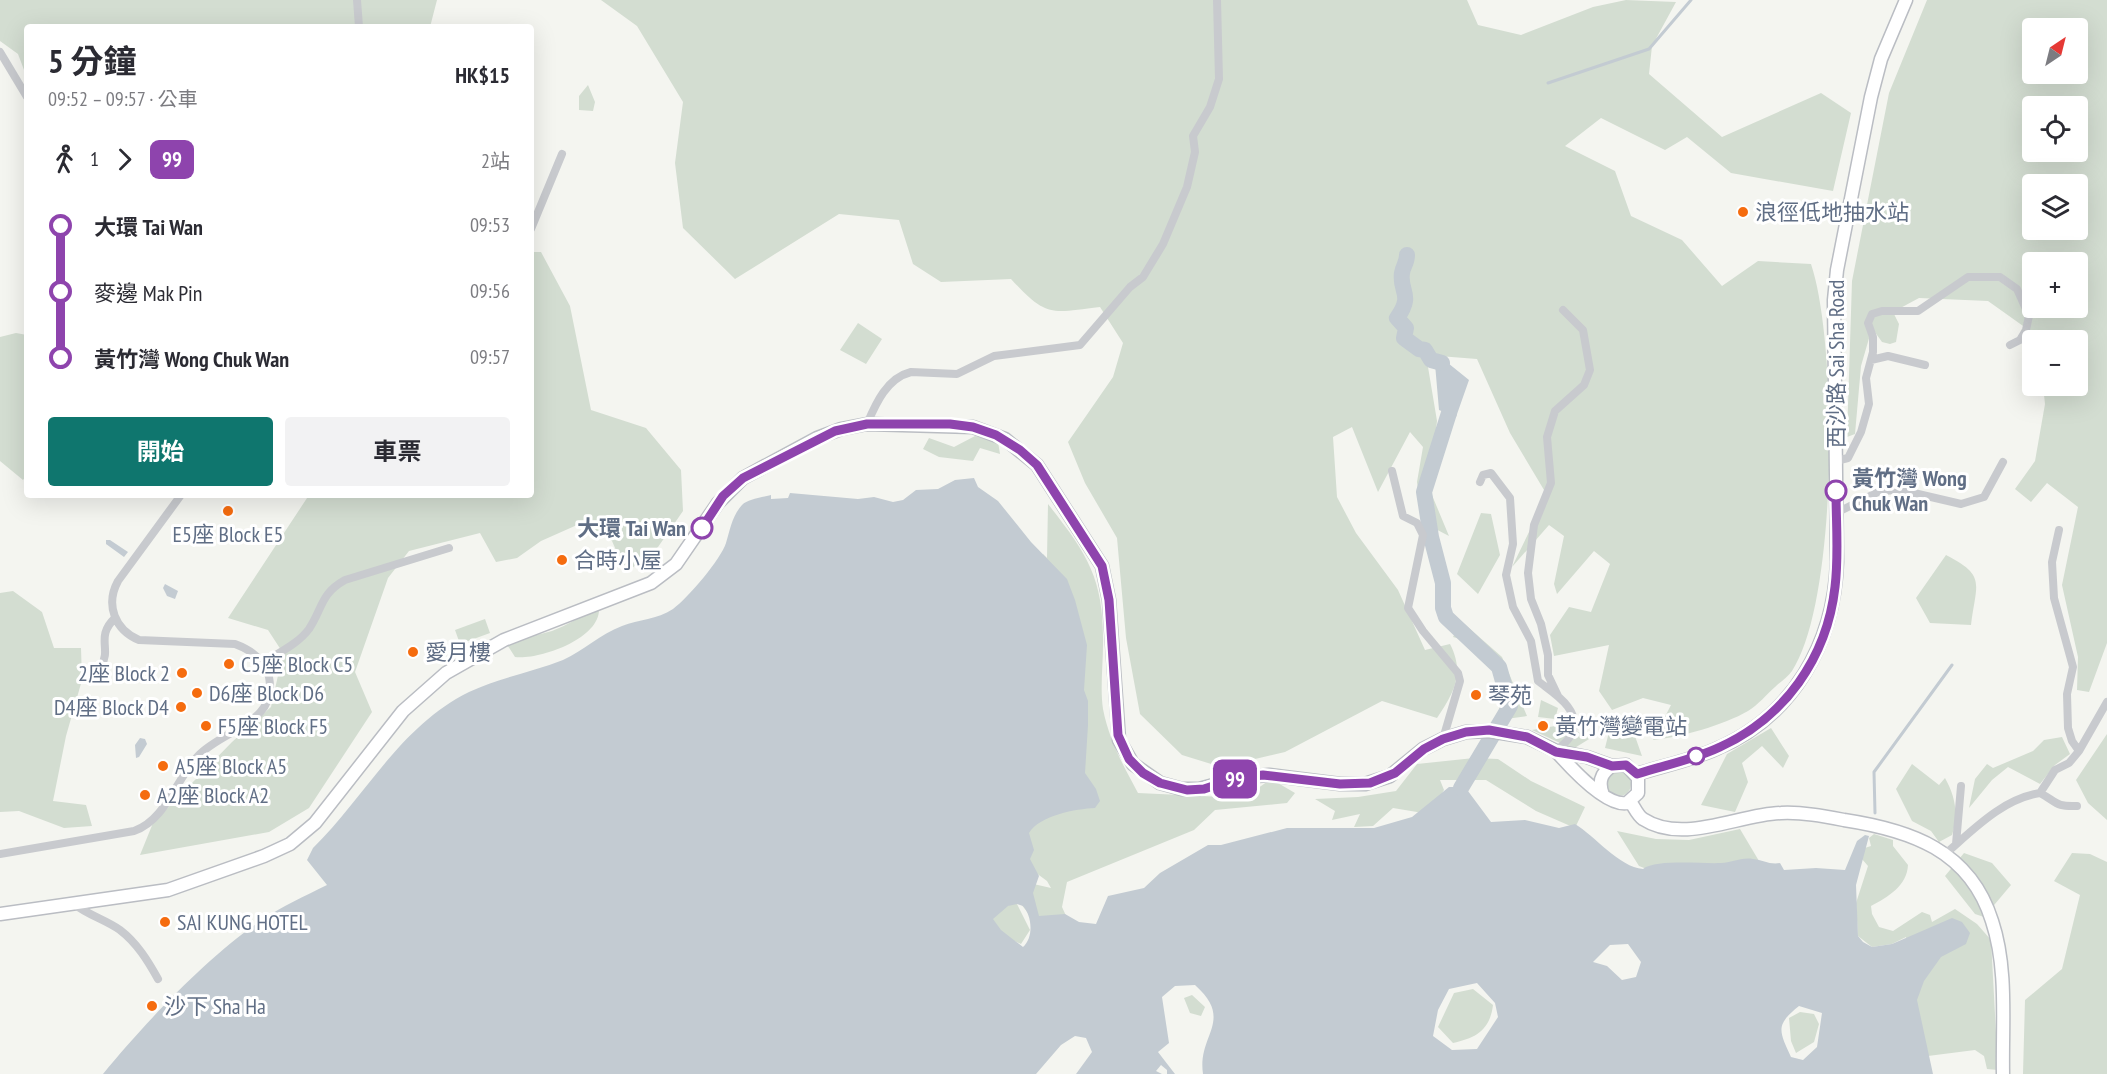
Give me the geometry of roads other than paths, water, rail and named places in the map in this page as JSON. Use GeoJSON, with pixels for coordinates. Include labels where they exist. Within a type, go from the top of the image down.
{"type":"FeatureCollection","features":[{"type":"Feature","properties":{"kind":"main road","name":"西沙路 Sai Sha Road"},"geometry":{"type":"LineString","coordinates":[[1637,774],[1702,754],[1731,742],[1774,712],[1796,687],[1820,646],[1831,611],[1836,576],[1834,300],[1838,255],[1875,79],[1895,21],[1906,0]]}},
{"type":"Feature","properties":{"kind":"main road"},"geometry":{"type":"LineString","coordinates":[[0,914],[168,890],[264,856],[290,844],[315,823],[403,711],[446,673],[504,640],[651,583],[676,564],[718,503],[743,478],[817,438],[842,429],[867,424],[950,424],[982,429],[1013,444],[1037,465],[1102,566],[1109,600],[1118,735],[1133,764],[1154,781],[1187,790],[1204,789],[1237,778],[1263,775],[1340,784],[1365,784],[1390,776],[1424,749],[1443,739],[1466,732],[1496,731],[1527,737],[1556,752],[1587,757],[1612,766]]}},
{"type":"Feature","properties":{"kind":"main road"},"geometry":{"type":"LineString","coordinates":[[1556,752],[1570,768],[1603,795],[1615,803],[1630,801],[1639,789],[1637,774],[1626,765],[1606,769],[1600,781],[1603,795]]}},
{"type":"Feature","properties":{"kind":"main road"},"geometry":{"type":"LineString","coordinates":[[1630,801],[1642,819],[1674,828],[1687,829],[1754,815],[1811,814],[1899,831],[1926,841],[1944,855],[1978,890],[1995,930],[2001,968],[2003,1074]]}},
{"type":"Feature","properties":{"kind":"street"},"geometry":{"type":"LineString","coordinates":[[357,0],[359,24]]}},
{"type":"Feature","properties":{"kind":"street"},"geometry":{"type":"LineString","coordinates":[[867,424],[887,388],[904,374],[911,372],[957,374],[994,356],[1080,345],[1130,287],[1143,276],[1163,244],[1187,188],[1195,152],[1193,136],[1210,107],[1219,79],[1217,0]]}},
{"type":"Feature","properties":{"kind":"street"},"geometry":{"type":"LineString","coordinates":[[0,52],[24,92]]}},
{"type":"Feature","properties":{"kind":"street"},"geometry":{"type":"LineString","coordinates":[[534,222],[562,154]]}},
{"type":"Feature","properties":{"kind":"street"},"geometry":{"type":"LineString","coordinates":[[1836,461],[1847,460],[1861,432],[1869,404],[1866,378],[1874,344],[1868,323],[1872,314],[1882,311],[1918,311],[1974,275],[2003,278],[2017,289],[2023,299],[2029,324],[2019,340],[2010,345]]}},
{"type":"Feature","properties":{"kind":"street"},"geometry":{"type":"LineString","coordinates":[[1558,696],[1548,675],[1548,655],[1541,624],[1531,599],[1528,573],[1533,525],[1551,483],[1547,436],[1555,411],[1584,385],[1590,370],[1583,330],[1563,310]]}},
{"type":"Feature","properties":{"kind":"street"},"geometry":{"type":"LineString","coordinates":[[1871,360],[1888,356],[1925,365]]}},
{"type":"Feature","properties":{"kind":"street"},"geometry":{"type":"LineString","coordinates":[[1836,513],[1880,491],[1901,490],[1961,504],[1983,497],[2003,462]]}},
{"type":"Feature","properties":{"kind":"street"},"geometry":{"type":"LineString","coordinates":[[1392,471],[1403,516],[1417,523],[1423,535],[1420,557],[1410,586],[1408,608],[1423,631],[1458,673],[1461,681],[1443,739]]}},
{"type":"Feature","properties":{"kind":"street"},"geometry":{"type":"LineString","coordinates":[[1480,482],[1483,475],[1491,473],[1510,498],[1513,544],[1506,575],[1513,607],[1531,641],[1538,681],[1563,699],[1574,718],[1572,734],[1556,752]]}},
{"type":"Feature","properties":{"kind":"street"},"geometry":{"type":"LineString","coordinates":[[0,854],[134,831],[147,825],[157,816],[199,755],[214,742],[259,716],[266,706],[270,684],[263,663],[255,654],[235,644],[139,640],[127,634],[115,618],[112,597],[118,581],[180,498]]}},
{"type":"Feature","properties":{"kind":"street"},"geometry":{"type":"LineString","coordinates":[[2059,530],[2052,562],[2054,598],[2073,667],[2067,694],[2068,728],[2072,741],[2079,751]]}},
{"type":"Feature","properties":{"kind":"street"},"geometry":{"type":"LineString","coordinates":[[263,663],[295,643],[309,629],[323,597],[332,587],[345,580],[449,548]]}},
{"type":"Feature","properties":{"kind":"street"},"geometry":{"type":"LineString","coordinates":[[101,666],[104,662],[103,635],[106,626],[115,618]]}},
{"type":"Feature","properties":{"kind":"street"},"geometry":{"type":"LineString","coordinates":[[1944,855],[2007,803],[2022,796],[2040,793],[2055,770],[2069,763],[2079,751],[2107,702]]}},
{"type":"Feature","properties":{"kind":"street"},"geometry":{"type":"LineString","coordinates":[[1956,844],[1961,786]]}},
{"type":"Feature","properties":{"kind":"street"},"geometry":{"type":"LineString","coordinates":[[2040,793],[2051,802],[2064,806],[2077,806]]}},
{"type":"Feature","properties":{"kind":"street"},"geometry":{"type":"LineString","coordinates":[[74,904],[87,914],[119,930],[142,951],[159,979]]}},
{"type":"Feature","properties":{"kind":"waterway"},"geometry":{"type":"LineString","coordinates":[[1548,83],[1649,49],[1691,0]]}},
{"type":"Feature","properties":{"kind":"waterway"},"geometry":{"type":"LineString","coordinates":[[1407,255],[1402,279],[1405,304],[1397,318],[1406,328],[1404,338],[1419,349],[1425,350],[1431,360],[1442,363]]}},
{"type":"Feature","properties":{"kind":"waterway"},"geometry":{"type":"LineString","coordinates":[[1449,413],[1424,492],[1431,537],[1443,583],[1443,608],[1446,617],[1499,667],[1510,706],[1461,788]]}},
{"type":"Feature","properties":{"kind":"waterway"},"geometry":{"type":"LineString","coordinates":[[1875,813],[1874,772],[1952,665]]}},
{"type":"Feature","properties":{"kind":"place","name":"浪徑低地抽水站"},"geometry":{"type":"Point","coordinates":[1743,212]}},
{"type":"Feature","properties":{"kind":"place","name":"黃竹灣 Wong Chuk Wan"},"geometry":{"type":"Point","coordinates":[1836,491]}},
{"type":"Feature","properties":{"kind":"place","name":"E5座 Block E5"},"geometry":{"type":"Point","coordinates":[228,511]}},
{"type":"Feature","properties":{"kind":"place","name":"大環 Tai Wan"},"geometry":{"type":"Point","coordinates":[702,528]}},
{"type":"Feature","properties":{"kind":"place","name":"合時小屋"},"geometry":{"type":"Point","coordinates":[562,560]}},
{"type":"Feature","properties":{"kind":"place","name":"愛月樓"},"geometry":{"type":"Point","coordinates":[413,652]}},
{"type":"Feature","properties":{"kind":"place","name":"C5座 Block C5"},"geometry":{"type":"Point","coordinates":[229,664]}},
{"type":"Feature","properties":{"kind":"place","name":"2座 Block 2"},"geometry":{"type":"Point","coordinates":[182,673]}},
{"type":"Feature","properties":{"kind":"place","name":"D6座 Block D6"},"geometry":{"type":"Point","coordinates":[197,693]}},
{"type":"Feature","properties":{"kind":"place","name":"琴苑"},"geometry":{"type":"Point","coordinates":[1476,695]}},
{"type":"Feature","properties":{"kind":"place","name":"D4座 Block D4"},"geometry":{"type":"Point","coordinates":[181,707]}},
{"type":"Feature","properties":{"kind":"place","name":"F5座 Block F5"},"geometry":{"type":"Point","coordinates":[206,726]}},
{"type":"Feature","properties":{"kind":"place","name":"黃竹灣變電站"},"geometry":{"type":"Point","coordinates":[1543,726]}},
{"type":"Feature","properties":{"kind":"place","name":"A5座 Block A5"},"geometry":{"type":"Point","coordinates":[163,766]}},
{"type":"Feature","properties":{"kind":"place","name":"A2座 Block A2"},"geometry":{"type":"Point","coordinates":[145,795]}},
{"type":"Feature","properties":{"kind":"place","name":"SAI KUNG HOTEL"},"geometry":{"type":"Point","coordinates":[165,922]}},
{"type":"Feature","properties":{"kind":"place","name":"沙下 Sha Ha"},"geometry":{"type":"Point","coordinates":[152,1006]}}]}
